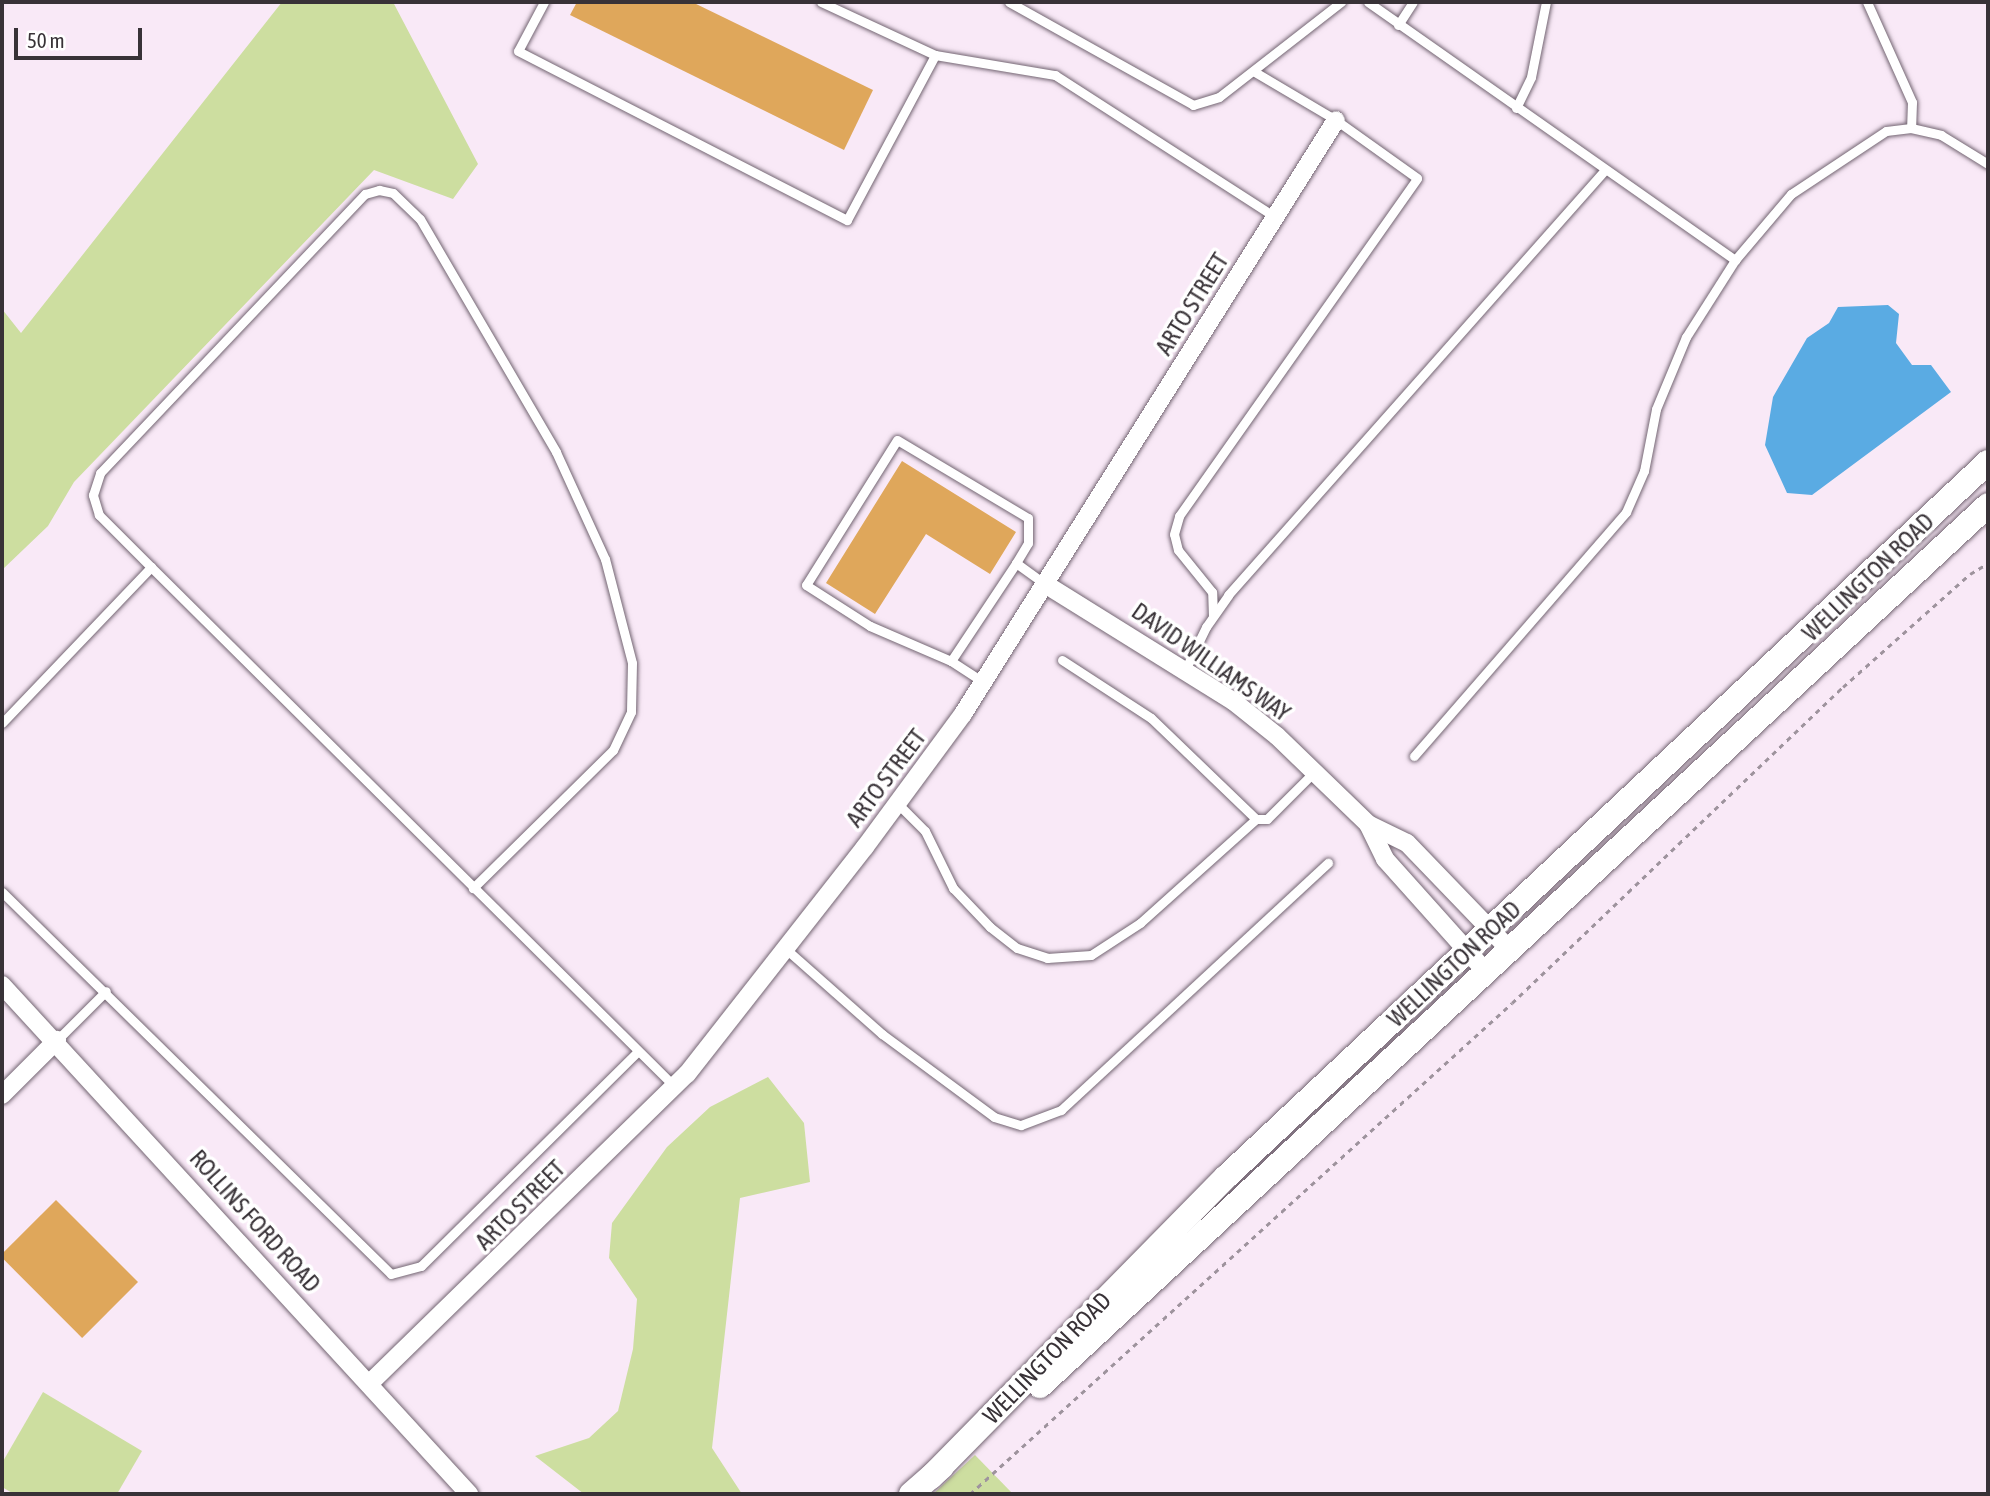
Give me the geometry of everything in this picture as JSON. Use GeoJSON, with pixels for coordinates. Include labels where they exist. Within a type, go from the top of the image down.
{"type":"FeatureCollection","features":[{"type":"Feature","properties":{"kind":"main road","name":"WELLINGTON ROAD"},"geometry":{"type":"LineString","coordinates":[[931,1477],[1226,1177],[1988,462]]}},
{"type":"Feature","properties":{"kind":"main road","name":"WELLINGTON ROAD"},"geometry":{"type":"LineString","coordinates":[[911,1494],[1051,1376],[1512,952],[1988,505]]}},
{"type":"Feature","properties":{"kind":"street","name":"ARTO STREET"},"geometry":{"type":"LineString","coordinates":[[370,1383],[674,1086],[786,949],[898,804],[984,682],[1336,120]]}},
{"type":"Feature","properties":{"kind":"street","name":"DAVID WILLIAMS WAY"},"geometry":{"type":"LineString","coordinates":[[1045,584],[1233,701],[1315,770],[1368,824],[1385,859],[1488,974]]}},
{"type":"Feature","properties":{"kind":"street","name":"DAVID WILLIAMS WAY"},"geometry":{"type":"LineString","coordinates":[[1368,824],[1407,843],[1512,952]]}},
{"type":"Feature","properties":{"kind":"street","name":"ROLLINS FORD ROAD"},"geometry":{"type":"LineString","coordinates":[[2,985],[57,1040],[469,1494]]}},
{"type":"Feature","properties":{"kind":"street"},"geometry":{"type":"LineString","coordinates":[[2,1095],[57,1040]]}},
{"type":"Feature","properties":{"kind":"lane"},"geometry":{"type":"LineString","coordinates":[[544,2],[518,51],[847,220],[935,55]]}},
{"type":"Feature","properties":{"kind":"lane"},"geometry":{"type":"LineString","coordinates":[[821,2],[935,55],[1031,69],[1063,79],[1275,217]]}},
{"type":"Feature","properties":{"kind":"lane"},"geometry":{"type":"LineString","coordinates":[[1009,2],[1193,104],[1219,97],[1341,2]]}},
{"type":"Feature","properties":{"kind":"lane"},"geometry":{"type":"LineString","coordinates":[[1368,2],[1734,260]]}},
{"type":"Feature","properties":{"kind":"lane"},"geometry":{"type":"LineString","coordinates":[[1398,25],[1413,2]]}},
{"type":"Feature","properties":{"kind":"lane"},"geometry":{"type":"LineString","coordinates":[[1516,108],[1531,77],[1546,2]]}},
{"type":"Feature","properties":{"kind":"lane"},"geometry":{"type":"LineString","coordinates":[[1867,2],[1912,102],[1911,128]]}},
{"type":"Feature","properties":{"kind":"lane"},"geometry":{"type":"LineString","coordinates":[[1213,616],[1212,592],[1178,550],[1174,534],[1179,516],[1418,178],[1336,120],[1253,71]]}},
{"type":"Feature","properties":{"kind":"lane"},"geometry":{"type":"LineString","coordinates":[[1414,756],[1626,512],[1644,471],[1657,409],[1686,337],[1734,260],[1791,194],[1886,131],[1911,128],[1941,135],[1988,164]]}},
{"type":"Feature","properties":{"kind":"lane"},"geometry":{"type":"LineString","coordinates":[[1185,670],[1213,616],[1605,170]]}},
{"type":"Feature","properties":{"kind":"lane"},"geometry":{"type":"LineString","coordinates":[[472,888],[613,750],[631,712],[632,663],[605,559],[556,452],[420,219],[394,193],[379,190],[365,194],[100,473],[93,495],[99,515],[472,888],[637,1052],[674,1086]]}},
{"type":"Feature","properties":{"kind":"lane"},"geometry":{"type":"LineString","coordinates":[[951,662],[1028,543],[1028,518],[897,440],[806,585],[870,626],[951,662],[984,682]]}},
{"type":"Feature","properties":{"kind":"lane"},"geometry":{"type":"LineString","coordinates":[[1016,563],[1045,584]]}},
{"type":"Feature","properties":{"kind":"lane"},"geometry":{"type":"LineString","coordinates":[[2,723],[151,567]]}},
{"type":"Feature","properties":{"kind":"lane"},"geometry":{"type":"LineString","coordinates":[[1062,660],[1150,718],[1256,819]]}},
{"type":"Feature","properties":{"kind":"lane"},"geometry":{"type":"LineString","coordinates":[[898,804],[925,831],[953,888],[990,927],[1017,948],[1047,958],[1091,955],[1140,923],[1256,819],[1266,819],[1315,770]]}},
{"type":"Feature","properties":{"kind":"lane"},"geometry":{"type":"LineString","coordinates":[[786,949],[882,1034],[994,1117],[1021,1125],[1061,1110],[1328,863]]}},
{"type":"Feature","properties":{"kind":"lane"},"geometry":{"type":"LineString","coordinates":[[2,892],[106,991],[391,1274],[421,1266],[637,1052]]}},
{"type":"Feature","properties":{"kind":"lane"},"geometry":{"type":"LineString","coordinates":[[57,1040],[106,991]]}},
{"type":"Feature","properties":{"kind":"path"},"geometry":{"type":"LineString","coordinates":[[970,1494],[1512,1003],[1843,687],[1970,573],[1988,563]]}},
{"type":"Feature","properties":{"kind":"green space"},"geometry":{"type":"Polygon","coordinates":[[[282,2],[393,2],[478,164],[453,199],[374,170],[74,482],[48,526],[2,570],[2,309],[21,333],[282,2]]]}},
{"type":"Feature","properties":{"kind":"green space"},"geometry":{"type":"Polygon","coordinates":[[[768,1077],[804,1123],[810,1182],[740,1198],[712,1448],[742,1494],[584,1494],[535,1456],[589,1438],[618,1411],[633,1349],[637,1299],[609,1258],[612,1223],[667,1147],[710,1107],[768,1077]]]}},
{"type":"Feature","properties":{"kind":"green space"},"geometry":{"type":"Polygon","coordinates":[[[43,1392],[142,1451],[117,1494],[14,1494],[2,1487],[2,1463],[43,1392]]]}},
{"type":"Feature","properties":{"kind":"green space"},"geometry":{"type":"Polygon","coordinates":[[[975,1455],[1013,1494],[933,1494],[975,1455]]]}},
{"type":"Feature","properties":{"kind":"water"},"geometry":{"type":"Polygon","coordinates":[[[1888,305],[1899,314],[1896,343],[1912,365],[1931,365],[1951,392],[1812,495],[1787,493],[1765,445],[1773,397],[1807,338],[1829,323],[1838,307],[1888,305]]]}},
{"type":"Feature","properties":{"kind":"building"},"geometry":{"type":"Polygon","coordinates":[[[577,2],[692,2],[873,90],[844,150],[570,15],[577,2]]]}},
{"type":"Feature","properties":{"kind":"building"},"geometry":{"type":"Polygon","coordinates":[[[902,461],[1016,532],[990,574],[926,534],[875,614],[826,583],[902,461]]]}},
{"type":"Feature","properties":{"kind":"building"},"geometry":{"type":"Polygon","coordinates":[[[56,1200],[138,1282],[82,1338],[2,1258],[2,1254],[56,1200]]]}}]}
